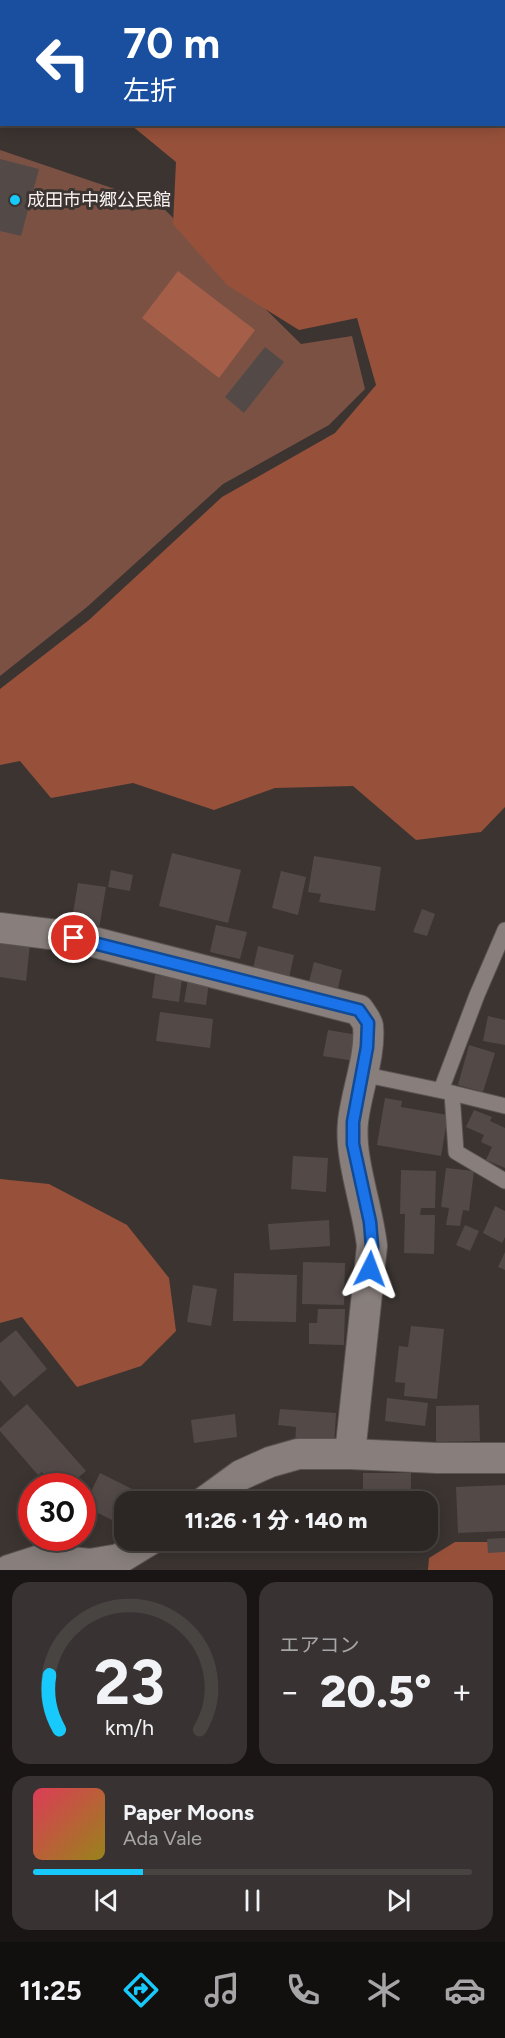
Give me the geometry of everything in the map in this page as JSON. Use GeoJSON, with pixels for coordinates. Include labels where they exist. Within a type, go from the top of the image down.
{"type":"FeatureCollection","features":[{"type":"Feature","properties":{"kind":"street"},"geometry":{"type":"LineString","coordinates":[[0,928],[74,938],[359,1010],[368,1023],[367,1047],[353,1122],[353,1144],[370,1222],[372,1246],[350,1454]]}},
{"type":"Feature","properties":{"kind":"street"},"geometry":{"type":"LineString","coordinates":[[219,1491],[241,1475],[270,1462],[298,1454],[505,1458]]}},
{"type":"Feature","properties":{"kind":"street"},"geometry":{"type":"LineString","coordinates":[[9,1570],[43,1559],[106,1566],[131,1551]]}},
{"type":"Feature","properties":{"kind":"lane"},"geometry":{"type":"LineString","coordinates":[[505,930],[477,995],[447,1091],[456,1152],[505,1181]]}},
{"type":"Feature","properties":{"kind":"lane"},"geometry":{"type":"LineString","coordinates":[[362,1074],[447,1091],[505,1106]]}},
{"type":"Feature","properties":{"kind":"shaded area"},"geometry":{"type":"Polygon","coordinates":[[[132,126],[505,126],[505,807],[481,832],[416,840],[353,786],[275,788],[214,810],[133,783],[51,798],[20,761],[0,765],[0,689],[89,620],[222,497],[335,433],[376,385],[357,318],[299,330],[227,285],[173,224],[176,162],[132,126]]]}},
{"type":"Feature","properties":{"kind":"shaded area"},"geometry":{"type":"Polygon","coordinates":[[[0,150],[159,204],[301,344],[352,336],[365,389],[329,425],[223,484],[87,607],[0,676],[0,150]]]}},
{"type":"Feature","properties":{"kind":"shaded area"},"geometry":{"type":"Polygon","coordinates":[[[178,271],[255,330],[219,378],[142,318],[178,271]]]}},
{"type":"Feature","properties":{"kind":"shaded area"},"geometry":{"type":"Polygon","coordinates":[[[0,1179],[49,1184],[127,1225],[169,1278],[176,1331],[141,1366],[77,1387],[22,1317],[0,1323],[0,1179]]]}},
{"type":"Feature","properties":{"kind":"shaded area"},"geometry":{"type":"Polygon","coordinates":[[[455,1542],[505,1542],[505,1570],[428,1570],[429,1558],[455,1542]]]}},
{"type":"Feature","properties":{"kind":"building","name":"成田市中郷公民館"},"geometry":{"type":"Polygon","coordinates":[[[0,159],[39,169],[21,236],[0,231],[0,159]]]}},
{"type":"Feature","properties":{"kind":"building"},"geometry":{"type":"Polygon","coordinates":[[[265,347],[284,362],[244,413],[225,397],[265,347]]]}},
{"type":"Feature","properties":{"kind":"building"},"geometry":{"type":"Polygon","coordinates":[[[172,853],[241,870],[228,923],[159,906],[172,853]]]}},
{"type":"Feature","properties":{"kind":"building"},"geometry":{"type":"Polygon","coordinates":[[[314,856],[381,867],[375,911],[319,902],[321,894],[308,892],[314,856]]]}},
{"type":"Feature","properties":{"kind":"building"},"geometry":{"type":"Polygon","coordinates":[[[111,870],[133,875],[130,891],[108,887],[111,870]]]}},
{"type":"Feature","properties":{"kind":"building"},"geometry":{"type":"Polygon","coordinates":[[[281,871],[306,877],[298,915],[272,908],[281,871]]]}},
{"type":"Feature","properties":{"kind":"building"},"geometry":{"type":"Polygon","coordinates":[[[78,883],[106,887],[99,929],[71,925],[78,883]]]}},
{"type":"Feature","properties":{"kind":"building"},"geometry":{"type":"Polygon","coordinates":[[[422,909],[435,914],[427,936],[413,932],[422,909]]]}},
{"type":"Feature","properties":{"kind":"building"},"geometry":{"type":"Polygon","coordinates":[[[216,925],[247,932],[240,959],[210,952],[216,925]]]}},
{"type":"Feature","properties":{"kind":"building"},"geometry":{"type":"Polygon","coordinates":[[[0,940],[30,944],[26,981],[0,977],[0,940]]]}},
{"type":"Feature","properties":{"kind":"building"},"geometry":{"type":"Polygon","coordinates":[[[258,946],[294,955],[289,978],[253,969],[258,946]]]}},
{"type":"Feature","properties":{"kind":"building"},"geometry":{"type":"Polygon","coordinates":[[[314,962],[342,970],[337,993],[308,986],[314,962]]]}},
{"type":"Feature","properties":{"kind":"building"},"geometry":{"type":"Polygon","coordinates":[[[155,975],[182,978],[179,1002],[152,998],[155,975]]]}},
{"type":"Feature","properties":{"kind":"building"},"geometry":{"type":"Polygon","coordinates":[[[188,979],[209,982],[206,1005],[184,1002],[188,979]]]}},
{"type":"Feature","properties":{"kind":"building"},"geometry":{"type":"Polygon","coordinates":[[[160,1012],[213,1019],[210,1048],[156,1041],[160,1012]]]}},
{"type":"Feature","properties":{"kind":"building"},"geometry":{"type":"Polygon","coordinates":[[[488,1016],[505,1020],[505,1045],[483,1041],[488,1016]]]}},
{"type":"Feature","properties":{"kind":"building"},"geometry":{"type":"Polygon","coordinates":[[[328,1030],[358,1035],[354,1061],[323,1056],[328,1030]]]}},
{"type":"Feature","properties":{"kind":"building"},"geometry":{"type":"Polygon","coordinates":[[[469,1045],[495,1053],[483,1092],[458,1085],[469,1045]]]}},
{"type":"Feature","properties":{"kind":"building"},"geometry":{"type":"Polygon","coordinates":[[[385,1098],[402,1101],[401,1107],[448,1115],[441,1156],[377,1145],[385,1098]]]}},
{"type":"Feature","properties":{"kind":"building"},"geometry":{"type":"Polygon","coordinates":[[[474,1110],[492,1117],[490,1121],[505,1128],[505,1168],[486,1160],[492,1147],[481,1142],[484,1135],[466,1127],[474,1110]]]}},
{"type":"Feature","properties":{"kind":"building"},"geometry":{"type":"Polygon","coordinates":[[[293,1156],[328,1158],[326,1192],[291,1189],[293,1156]]]}},
{"type":"Feature","properties":{"kind":"building"},"geometry":{"type":"Polygon","coordinates":[[[446,1168],[474,1171],[469,1211],[463,1210],[460,1226],[446,1225],[449,1208],[441,1207],[446,1168]]]}},
{"type":"Feature","properties":{"kind":"building"},"geometry":{"type":"Polygon","coordinates":[[[401,1170],[436,1171],[435,1208],[421,1208],[420,1215],[435,1215],[434,1254],[404,1253],[405,1214],[400,1214],[401,1170]]]}},
{"type":"Feature","properties":{"kind":"building"},"geometry":{"type":"Polygon","coordinates":[[[495,1206],[505,1211],[505,1237],[502,1243],[483,1233],[495,1206]]]}},
{"type":"Feature","properties":{"kind":"building"},"geometry":{"type":"Polygon","coordinates":[[[329,1220],[330,1246],[270,1250],[268,1224],[329,1220]]]}},
{"type":"Feature","properties":{"kind":"building"},"geometry":{"type":"Polygon","coordinates":[[[465,1225],[479,1231],[470,1251],[456,1245],[465,1225]]]}},
{"type":"Feature","properties":{"kind":"building"},"geometry":{"type":"Polygon","coordinates":[[[505,1252],[505,1270],[498,1267],[505,1252]]]}},
{"type":"Feature","properties":{"kind":"building"},"geometry":{"type":"Polygon","coordinates":[[[303,1262],[345,1263],[344,1305],[302,1304],[303,1262]]]}},
{"type":"Feature","properties":{"kind":"building"},"geometry":{"type":"Polygon","coordinates":[[[234,1273],[297,1275],[296,1322],[233,1321],[234,1273]]]}},
{"type":"Feature","properties":{"kind":"building"},"geometry":{"type":"Polygon","coordinates":[[[193,1285],[217,1289],[211,1326],[187,1322],[193,1285]]]}},
{"type":"Feature","properties":{"kind":"building"},"geometry":{"type":"Polygon","coordinates":[[[318,1309],[345,1309],[344,1345],[309,1344],[309,1323],[317,1323],[318,1309]]]}},
{"type":"Feature","properties":{"kind":"building"},"geometry":{"type":"Polygon","coordinates":[[[411,1326],[444,1329],[437,1399],[404,1396],[405,1383],[395,1382],[399,1346],[408,1347],[411,1326]]]}},
{"type":"Feature","properties":{"kind":"building"},"geometry":{"type":"Polygon","coordinates":[[[16,1330],[47,1369],[14,1397],[0,1380],[0,1343],[16,1330]]]}},
{"type":"Feature","properties":{"kind":"building"},"geometry":{"type":"Polygon","coordinates":[[[387,1398],[428,1403],[425,1426],[385,1421],[387,1398]]]}},
{"type":"Feature","properties":{"kind":"building"},"geometry":{"type":"Polygon","coordinates":[[[27,1404],[86,1471],[84,1473],[36,1473],[0,1431],[0,1428],[27,1404]]]}},
{"type":"Feature","properties":{"kind":"building"},"geometry":{"type":"Polygon","coordinates":[[[479,1405],[480,1441],[436,1442],[436,1406],[479,1405]]]}},
{"type":"Feature","properties":{"kind":"building"},"geometry":{"type":"Polygon","coordinates":[[[280,1409],[336,1413],[334,1448],[295,1445],[296,1427],[278,1425],[280,1409]]]}},
{"type":"Feature","properties":{"kind":"building"},"geometry":{"type":"Polygon","coordinates":[[[235,1414],[237,1437],[194,1443],[191,1420],[235,1414]]]}},
{"type":"Feature","properties":{"kind":"building"},"geometry":{"type":"Polygon","coordinates":[[[100,1473],[136,1491],[114,1491],[114,1521],[96,1512],[96,1481],[100,1473]]]}},
{"type":"Feature","properties":{"kind":"building"},"geometry":{"type":"Polygon","coordinates":[[[363,1473],[411,1473],[411,1491],[363,1491],[363,1473]]]}},
{"type":"Feature","properties":{"kind":"building"},"geometry":{"type":"Polygon","coordinates":[[[505,1485],[505,1531],[458,1533],[456,1487],[505,1485]]]}},
{"type":"Feature","properties":{"kind":"building"},"geometry":{"type":"Polygon","coordinates":[[[505,1538],[505,1552],[488,1553],[487,1539],[505,1538]]]}},
{"type":"Feature","properties":{"kind":"place","name":"成田市中郷公民館"},"geometry":{"type":"Point","coordinates":[15,200]}},
{"type":"Feature","properties":{"kind":"route"},"geometry":{"type":"LineString","coordinates":[[74,938],[359,1010],[368,1023],[367,1047],[353,1122],[353,1144],[370,1222],[372,1246],[370,1269]]}}]}
